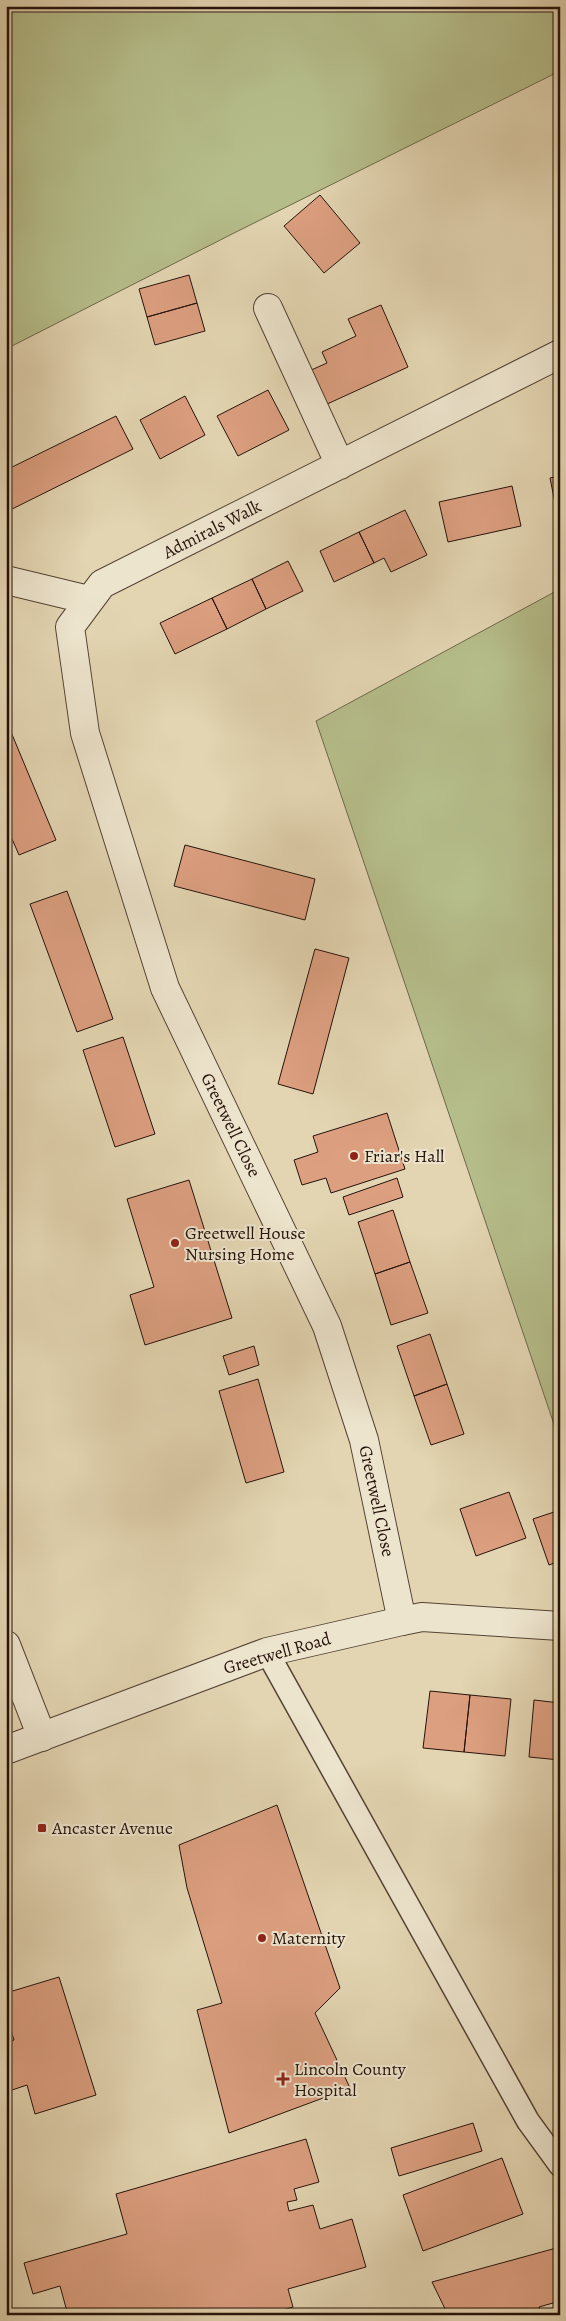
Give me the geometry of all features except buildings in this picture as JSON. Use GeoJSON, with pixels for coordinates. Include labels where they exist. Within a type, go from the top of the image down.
{"type":"FeatureCollection","features":[{"type":"Feature","properties":{"kind":"street"},"geometry":{"type":"LineString","coordinates":[[268,308],[340,464]]}},
{"type":"Feature","properties":{"kind":"street","name":"Admirals Walk"},"geometry":{"type":"LineString","coordinates":[[70,627],[102,584],[560,354]]}},
{"type":"Feature","properties":{"kind":"street"},"geometry":{"type":"LineString","coordinates":[[6,580],[89,600]]}},
{"type":"Feature","properties":{"kind":"street","name":"Greetwell Close"},"geometry":{"type":"LineString","coordinates":[[70,627],[85,733],[165,988],[327,1326],[364,1440],[402,1620]]}},
{"type":"Feature","properties":{"kind":"street","name":"Greetwell Road"},"geometry":{"type":"LineString","coordinates":[[6,1750],[267,1652],[402,1620],[422,1617],[560,1626]]}},
{"type":"Feature","properties":{"kind":"street"},"geometry":{"type":"LineString","coordinates":[[6,1645],[42,1737]]}},
{"type":"Feature","properties":{"kind":"lane"},"geometry":{"type":"LineString","coordinates":[[267,1652],[528,2121],[560,2165]]}},
{"type":"Feature","properties":{"kind":"green space"},"geometry":{"type":"Polygon","coordinates":[[[6,6],[560,6],[560,71],[6,349],[6,6]]]}},
{"type":"Feature","properties":{"kind":"green space"},"geometry":{"type":"Polygon","coordinates":[[[560,589],[560,1442],[316,721],[560,589]]]}},
{"type":"Feature","properties":{"kind":"place","name":"Friar's Hall"},"geometry":{"type":"Point","coordinates":[354,1156]}},
{"type":"Feature","properties":{"kind":"place","name":"Greetwell House Nursing Home"},"geometry":{"type":"Point","coordinates":[175,1243]}},
{"type":"Feature","properties":{"kind":"place","name":"Ancaster Avenue"},"geometry":{"type":"Point","coordinates":[42,1828]}},
{"type":"Feature","properties":{"kind":"place","name":"Maternity"},"geometry":{"type":"Point","coordinates":[262,1938]}},
{"type":"Feature","properties":{"kind":"place","name":"Lincoln County Hospital"},"geometry":{"type":"Point","coordinates":[283,2079]}}]}
